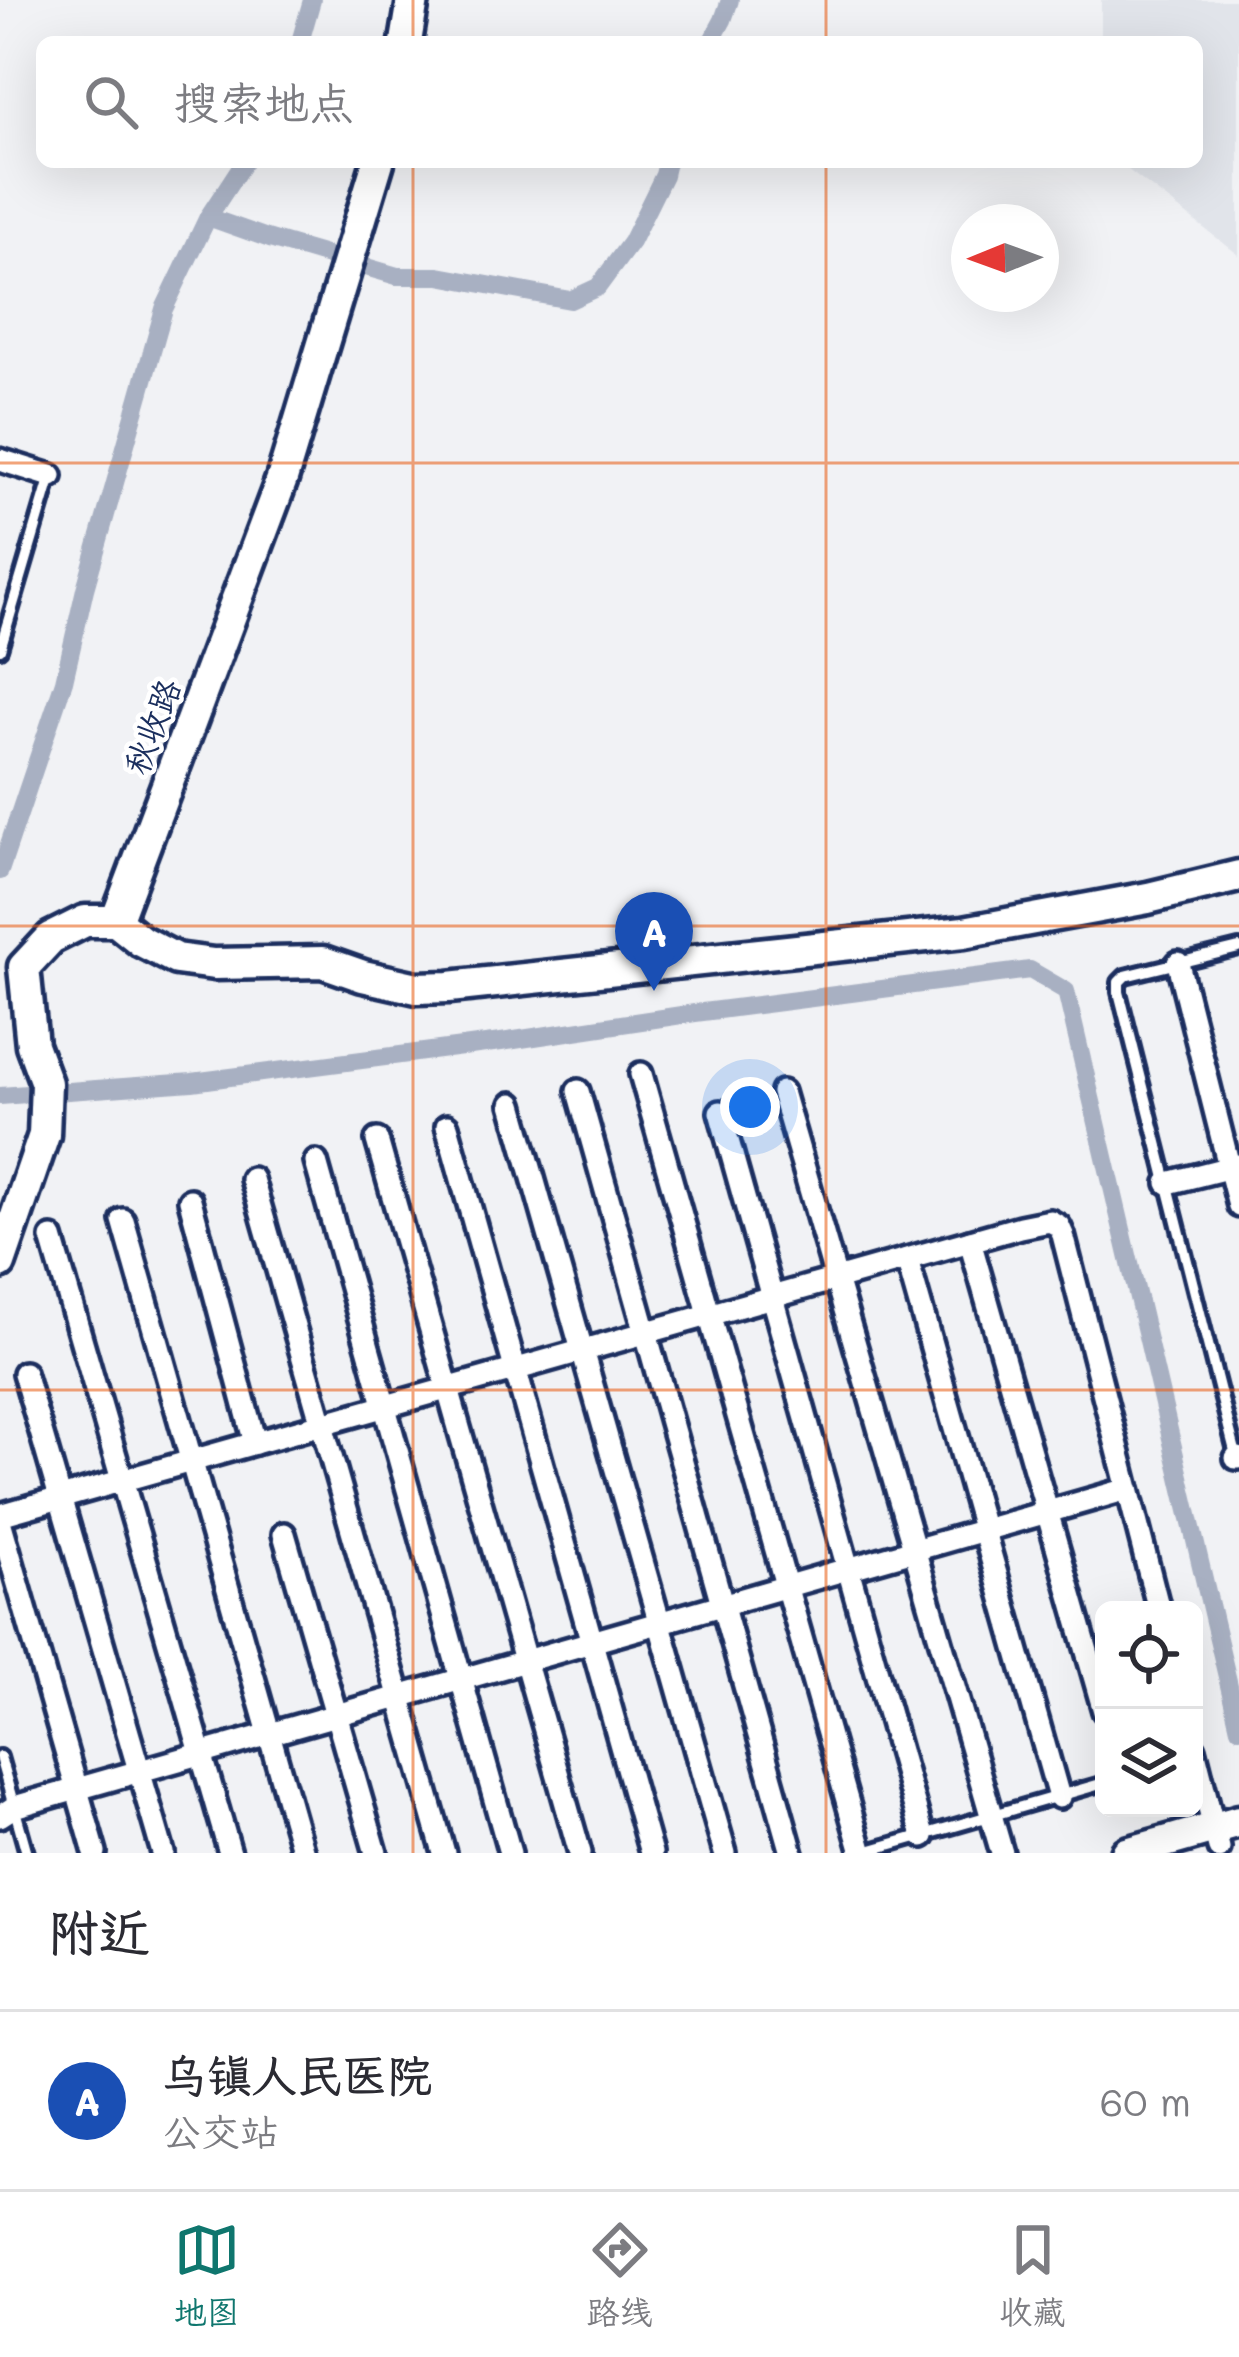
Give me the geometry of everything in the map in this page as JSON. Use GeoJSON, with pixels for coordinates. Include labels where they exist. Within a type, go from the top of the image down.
{"type":"FeatureCollection","features":[{"type":"Feature","properties":{"kind":"street"},"geometry":{"type":"LineString","coordinates":[[407,36],[413,0]]}},
{"type":"Feature","properties":{"kind":"street","name":"秋收路"},"geometry":{"type":"LineString","coordinates":[[116,921],[282,479],[376,168]]}},
{"type":"Feature","properties":{"kind":"street"},"geometry":{"type":"LineString","coordinates":[[0,460],[51,476]]}},
{"type":"Feature","properties":{"kind":"street"},"geometry":{"type":"LineString","coordinates":[[0,1263],[44,1136],[46,1083],[32,1045],[14,1017],[24,967],[51,938],[85,921],[116,921],[176,959],[214,964],[323,962],[417,988],[448,987],[964,932],[1239,876]]}},
{"type":"Feature","properties":{"kind":"street"},"geometry":{"type":"LineString","coordinates":[[1178,963],[1234,1166],[1239,1206]]}},
{"type":"Feature","properties":{"kind":"street"},"geometry":{"type":"LineString","coordinates":[[641,1074],[862,1853]]}},
{"type":"Feature","properties":{"kind":"street"},"geometry":{"type":"LineString","coordinates":[[578,1091],[792,1853]]}},
{"type":"Feature","properties":{"kind":"street"},"geometry":{"type":"LineString","coordinates":[[782,1092],[1002,1853]]}},
{"type":"Feature","properties":{"kind":"street"},"geometry":{"type":"LineString","coordinates":[[512,1104],[725,1853]]}},
{"type":"Feature","properties":{"kind":"street"},"geometry":{"type":"LineString","coordinates":[[720,1112],[922,1836]]}},
{"type":"Feature","properties":{"kind":"street"},"geometry":{"type":"LineString","coordinates":[[447,1126],[651,1853]]}},
{"type":"Feature","properties":{"kind":"street"},"geometry":{"type":"LineString","coordinates":[[377,1140],[580,1853]]}},
{"type":"Feature","properties":{"kind":"street"},"geometry":{"type":"LineString","coordinates":[[316,1162],[510,1853]]}},
{"type":"Feature","properties":{"kind":"street"},"geometry":{"type":"LineString","coordinates":[[1168,1183],[1234,1166]]}},
{"type":"Feature","properties":{"kind":"street"},"geometry":{"type":"LineString","coordinates":[[252,1179],[444,1853]]}},
{"type":"Feature","properties":{"kind":"street"},"geometry":{"type":"LineString","coordinates":[[190,1200],[255,1443]]}},
{"type":"Feature","properties":{"kind":"street"},"geometry":{"type":"LineString","coordinates":[[123,1220],[303,1853]]}},
{"type":"Feature","properties":{"kind":"street"},"geometry":{"type":"LineString","coordinates":[[95,1853],[0,1518],[1036,1223],[1050,1221],[1059,1226],[1069,1257],[1157,1601]]}},
{"type":"Feature","properties":{"kind":"street"},"geometry":{"type":"LineString","coordinates":[[52,1238],[230,1853]]}},
{"type":"Feature","properties":{"kind":"street"},"geometry":{"type":"LineString","coordinates":[[970,1241],[1103,1709]]}},
{"type":"Feature","properties":{"kind":"street"},"geometry":{"type":"LineString","coordinates":[[907,1259],[1059,1797]]}},
{"type":"Feature","properties":{"kind":"street"},"geometry":{"type":"LineString","coordinates":[[24,1373],[163,1853]]}},
{"type":"Feature","properties":{"kind":"street"},"geometry":{"type":"LineString","coordinates":[[7,1812],[1128,1489]]}},
{"type":"Feature","properties":{"kind":"street"},"geometry":{"type":"LineString","coordinates":[[284,1534],[376,1853]]}},
{"type":"Feature","properties":{"kind":"street"},"geometry":{"type":"LineString","coordinates":[[1127,1853],[1222,1838],[1203,1779]]}},
{"type":"Feature","properties":{"kind":"lane"},"geometry":{"type":"LineString","coordinates":[[0,650],[51,476]]}},
{"type":"Feature","properties":{"kind":"lane"},"geometry":{"type":"LineString","coordinates":[[1238,1462],[1119,982],[1124,976],[1239,948]]}},
{"type":"Feature","properties":{"kind":"lane"},"geometry":{"type":"LineString","coordinates":[[0,1757],[7,1812],[27,1853]]}},
{"type":"Feature","properties":{"kind":"lane"},"geometry":{"type":"LineString","coordinates":[[862,1853],[1095,1787]]}},
{"type":"Feature","properties":{"kind":"shaded area"},"geometry":{"type":"Polygon","coordinates":[[[1101,0],[1239,0],[1239,255],[1126,168],[1203,168],[1203,36],[1101,36],[1101,0]]]}},
{"type":"Feature","properties":{"kind":"waterway"},"geometry":{"type":"LineString","coordinates":[[302,36],[312,0]]}},
{"type":"Feature","properties":{"kind":"waterway"},"geometry":{"type":"LineString","coordinates":[[714,36],[730,0]]}},
{"type":"Feature","properties":{"kind":"waterway"},"geometry":{"type":"LineString","coordinates":[[0,871],[64,681],[85,589],[164,309],[208,217],[240,168]]}},
{"type":"Feature","properties":{"kind":"waterway"},"geometry":{"type":"LineString","coordinates":[[208,217],[397,276],[439,276],[570,300],[598,287],[631,242],[666,168]]}},
{"type":"Feature","properties":{"kind":"waterway"},"geometry":{"type":"LineString","coordinates":[[0,1096],[192,1082],[1030,970],[1066,991],[1239,1728]]}},
{"type":"Feature","properties":{"kind":"place","name":"乌镇人民医院"},"geometry":{"type":"Point","coordinates":[654,991]}}]}
